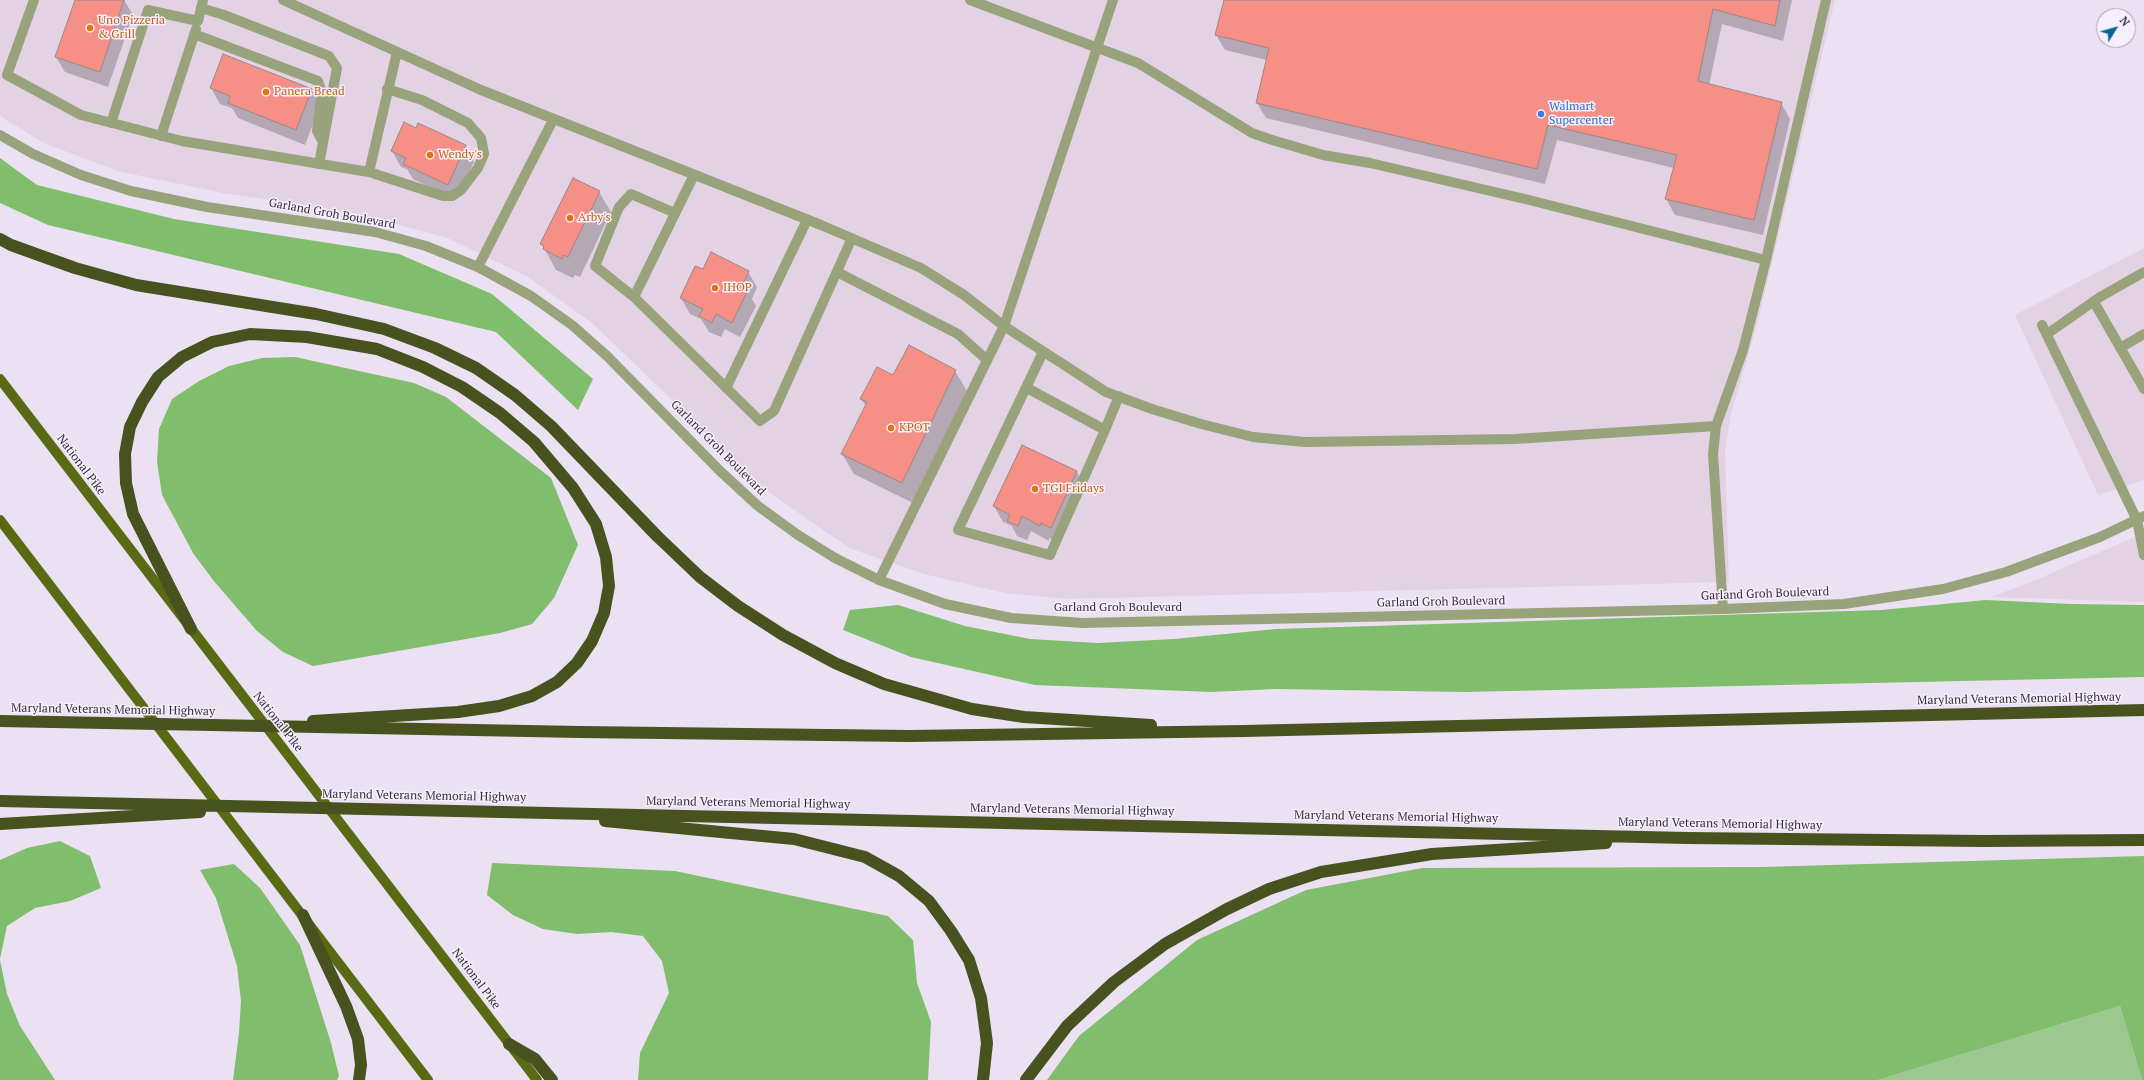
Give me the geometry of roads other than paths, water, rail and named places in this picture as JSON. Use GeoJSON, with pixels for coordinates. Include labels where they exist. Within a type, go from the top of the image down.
{"type":"FeatureCollection","features":[{"type":"Feature","properties":{"kind":"highway"},"geometry":{"type":"LineString","coordinates":[[0,239],[75,268],[136,285],[316,314],[384,329],[435,348],[476,368],[515,395],[551,426],[657,536],[700,577],[738,606],[783,636],[835,663],[884,684],[972,709],[1024,717],[1244,731]]}},
{"type":"Feature","properties":{"kind":"highway"},"geometry":{"type":"LineString","coordinates":[[191,629],[133,514],[126,483],[125,454],[130,427],[142,402],[158,377],[182,357],[212,342],[250,334],[307,338],[377,349],[423,368],[462,387],[500,413],[534,442],[573,488],[596,524],[606,557],[609,586],[604,613],[592,641],[577,663],[557,682],[532,696],[499,706],[458,712],[212,726]]}},
{"type":"Feature","properties":{"kind":"highway","name":"Maryland Veterans Memorial Highway"},"geometry":{"type":"LineString","coordinates":[[0,720],[212,726],[910,736],[1244,731],[2144,710]]}},
{"type":"Feature","properties":{"kind":"highway","name":"Maryland Veterans Memorial Highway"},"geometry":{"type":"LineString","coordinates":[[0,801],[297,806],[504,812],[1688,838],[1984,841],[2144,840]]}},
{"type":"Feature","properties":{"kind":"highway"},"geometry":{"type":"LineString","coordinates":[[0,824],[297,806]]}},
{"type":"Feature","properties":{"kind":"highway"},"geometry":{"type":"LineString","coordinates":[[504,812],[794,839],[865,857],[879,864],[899,876],[929,901],[951,931],[969,960],[981,998],[987,1043],[983,1080]]}},
{"type":"Feature","properties":{"kind":"highway"},"geometry":{"type":"LineString","coordinates":[[1026,1080],[1067,1026],[1114,982],[1165,944],[1227,909],[1269,889],[1321,872],[1432,854],[1688,838]]}},
{"type":"Feature","properties":{"kind":"highway"},"geometry":{"type":"LineString","coordinates":[[302,915],[346,1006],[358,1039],[361,1065],[359,1080]]}},
{"type":"Feature","properties":{"kind":"highway"},"geometry":{"type":"LineString","coordinates":[[509,1044],[536,1059],[552,1080]]}},
{"type":"Feature","properties":{"kind":"main road","name":"National Pike"},"geometry":{"type":"LineString","coordinates":[[0,379],[537,1080]]}},
{"type":"Feature","properties":{"kind":"main road"},"geometry":{"type":"LineString","coordinates":[[0,520],[428,1080]]}},
{"type":"Feature","properties":{"kind":"street"},"geometry":{"type":"LineString","coordinates":[[34,0],[7,75],[81,115],[182,141],[369,172],[443,196],[452,196],[461,190],[478,168],[484,154],[481,138],[468,122],[422,100],[387,89]]}},
{"type":"Feature","properties":{"kind":"street"},"geometry":{"type":"LineString","coordinates":[[283,0],[397,52],[553,120],[852,238],[921,268],[964,295],[1004,326],[1106,392],[1152,409],[1253,437],[1305,442],[1515,439],[1716,426]]}},
{"type":"Feature","properties":{"kind":"street"},"geometry":{"type":"LineString","coordinates":[[970,0],[1097,46],[1138,63],[1252,132],[1269,139],[1323,155],[1370,163],[1525,199],[1766,260]]}},
{"type":"Feature","properties":{"kind":"street"},"geometry":{"type":"LineString","coordinates":[[879,580],[1004,326],[1113,0]]}},
{"type":"Feature","properties":{"kind":"street"},"geometry":{"type":"LineString","coordinates":[[1723,609],[1713,454],[1716,426],[1743,350],[1766,260],[1826,0]]}},
{"type":"Feature","properties":{"kind":"street"},"geometry":{"type":"LineString","coordinates":[[161,136],[194,34],[202,4],[224,15],[329,56],[337,68],[319,164]]}},
{"type":"Feature","properties":{"kind":"street"},"geometry":{"type":"LineString","coordinates":[[111,123],[148,10],[198,21]]}},
{"type":"Feature","properties":{"kind":"street"},"geometry":{"type":"LineString","coordinates":[[194,34],[318,81],[322,93],[317,131],[323,142]]}},
{"type":"Feature","properties":{"kind":"street"},"geometry":{"type":"LineString","coordinates":[[369,172],[387,89],[397,52]]}},
{"type":"Feature","properties":{"kind":"street"},"geometry":{"type":"LineString","coordinates":[[478,267],[553,120]]}},
{"type":"Feature","properties":{"kind":"street","name":"Garland Groh Boulevard"},"geometry":{"type":"LineString","coordinates":[[0,135],[33,154],[81,175],[131,191],[207,208],[375,232],[426,246],[478,267],[531,296],[572,325],[607,356],[720,471],[758,506],[835,558],[879,580],[945,604],[1011,618],[1084,623],[1723,609],[1844,604],[1943,589],[2006,572],[2060,553],[2141,518]]}},
{"type":"Feature","properties":{"kind":"street"},"geometry":{"type":"LineString","coordinates":[[634,297],[694,175]]}},
{"type":"Feature","properties":{"kind":"street"},"geometry":{"type":"LineString","coordinates":[[675,213],[631,194],[619,207],[595,266],[634,297],[760,421],[774,411],[852,238]]}},
{"type":"Feature","properties":{"kind":"street"},"geometry":{"type":"LineString","coordinates":[[726,388],[807,220]]}},
{"type":"Feature","properties":{"kind":"street"},"geometry":{"type":"LineString","coordinates":[[837,272],[958,334],[987,360]]}},
{"type":"Feature","properties":{"kind":"street"},"geometry":{"type":"LineString","coordinates":[[2144,272],[2094,302],[2044,329],[2141,518],[2144,555]]}},
{"type":"Feature","properties":{"kind":"street"},"geometry":{"type":"LineString","coordinates":[[2094,302],[2144,389]]}},
{"type":"Feature","properties":{"kind":"street"},"geometry":{"type":"LineString","coordinates":[[2120,348],[2144,334]]}},
{"type":"Feature","properties":{"kind":"street"},"geometry":{"type":"LineString","coordinates":[[1043,352],[958,530],[1050,555],[1105,430],[1118,396]]}},
{"type":"Feature","properties":{"kind":"street"},"geometry":{"type":"LineString","coordinates":[[1027,388],[1105,430]]}},
{"type":"Feature","properties":{"kind":"place","name":"Uno Pizzeria & Grill"},"geometry":{"type":"Point","coordinates":[90,28]}},
{"type":"Feature","properties":{"kind":"place","name":"Panera Bread"},"geometry":{"type":"Point","coordinates":[266,92]}},
{"type":"Feature","properties":{"kind":"place","name":"Walmart Supercenter"},"geometry":{"type":"Point","coordinates":[1541,114]}},
{"type":"Feature","properties":{"kind":"place","name":"Wendy's"},"geometry":{"type":"Point","coordinates":[430,155]}},
{"type":"Feature","properties":{"kind":"place","name":"Arby's"},"geometry":{"type":"Point","coordinates":[570,218]}},
{"type":"Feature","properties":{"kind":"place","name":"IHOP"},"geometry":{"type":"Point","coordinates":[715,288]}},
{"type":"Feature","properties":{"kind":"place","name":"KPOT"},"geometry":{"type":"Point","coordinates":[891,428]}},
{"type":"Feature","properties":{"kind":"place","name":"TGI Fridays"},"geometry":{"type":"Point","coordinates":[1035,489]}}]}
